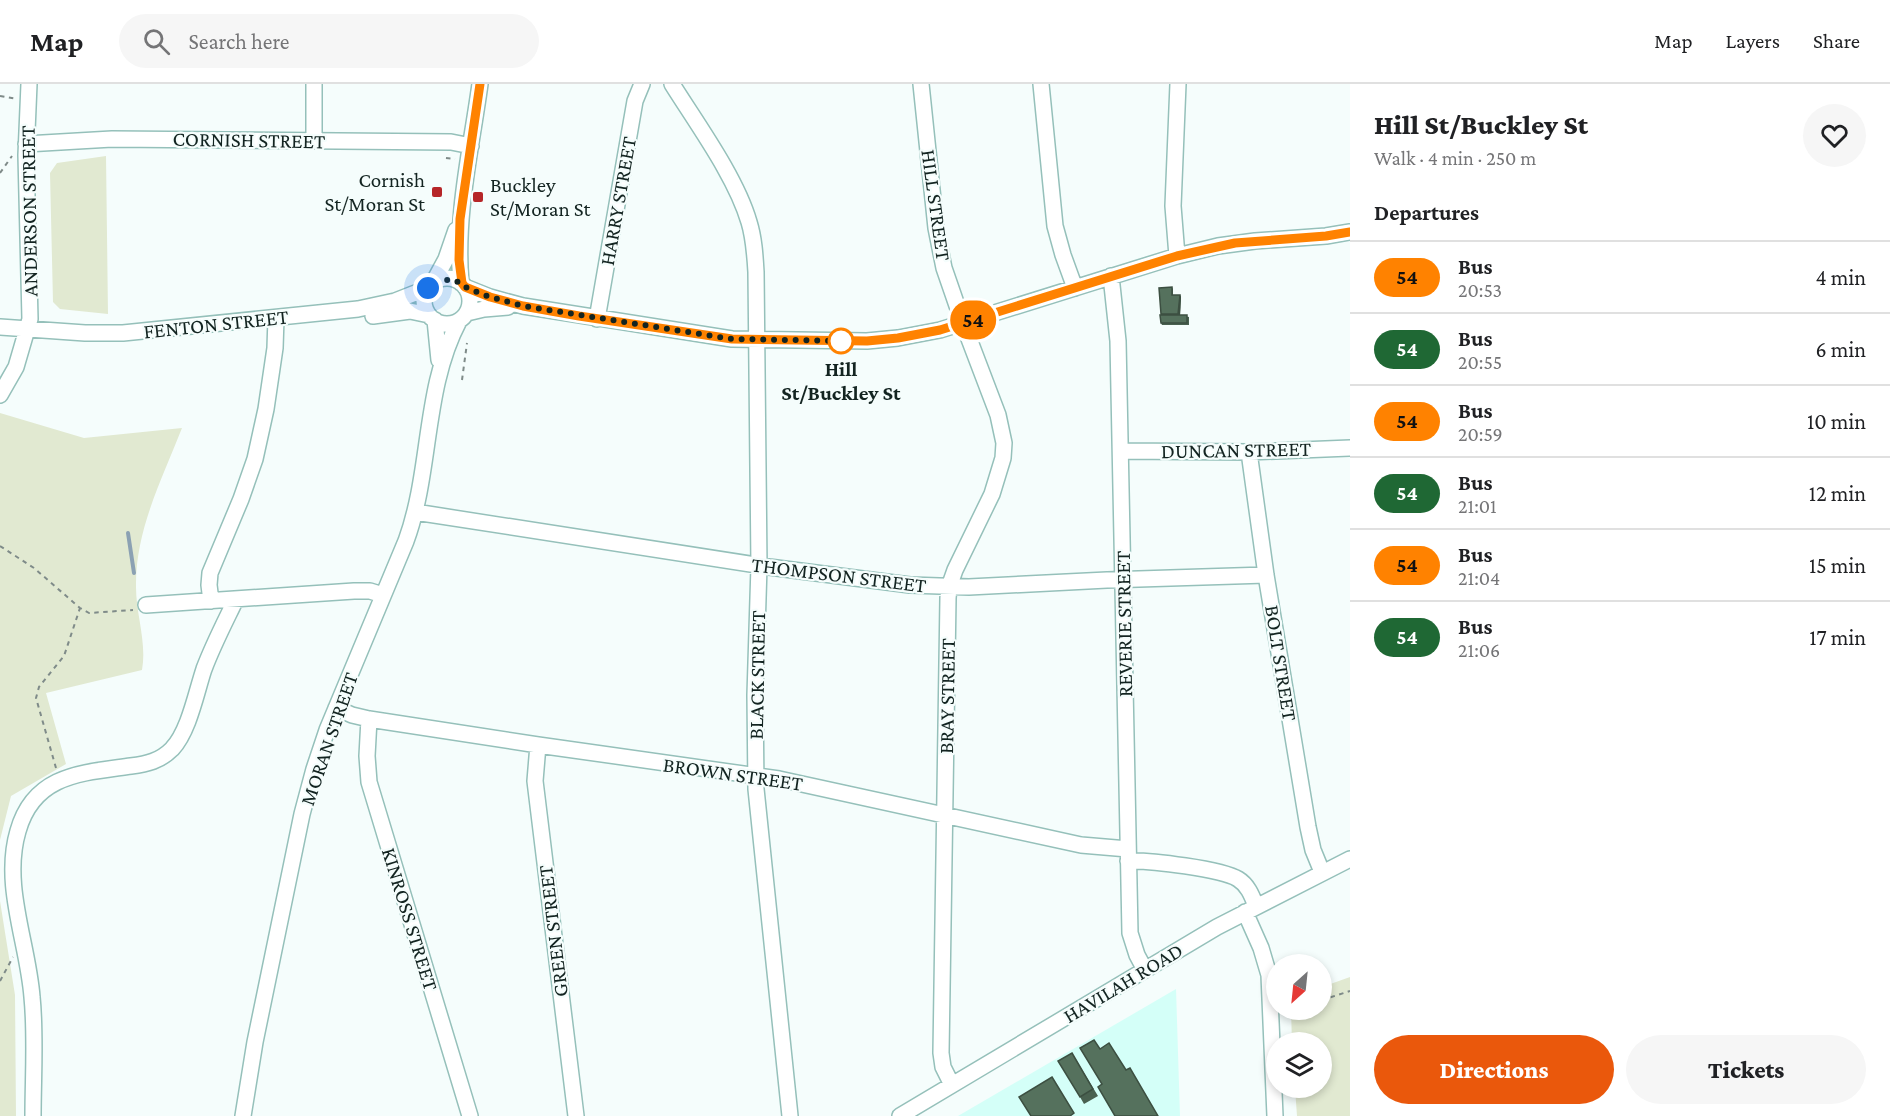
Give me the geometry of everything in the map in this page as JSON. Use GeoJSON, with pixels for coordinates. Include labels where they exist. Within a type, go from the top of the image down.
{"type":"FeatureCollection","features":[{"type":"Feature","properties":{"kind":"street","name":"ANDERSON STREET"},"geometry":{"type":"LineString","coordinates":[[0,395],[16,367],[27,333],[30,273],[27,144],[29,84]]}},
{"type":"Feature","properties":{"kind":"street"},"geometry":{"type":"LineString","coordinates":[[314,84],[314,141]]}},
{"type":"Feature","properties":{"kind":"street"},"geometry":{"type":"LineString","coordinates":[[463,317],[470,299],[463,285],[459,260],[460,219],[480,84]]}},
{"type":"Feature","properties":{"kind":"street","name":"HARRY STREET"},"geometry":{"type":"LineString","coordinates":[[597,319],[635,101],[642,84]]}},
{"type":"Feature","properties":{"kind":"street","name":"BLACK STREET"},"geometry":{"type":"LineString","coordinates":[[672,84],[737,192],[749,222],[756,272],[759,566],[755,775],[790,1116]]}},
{"type":"Feature","properties":{"kind":"street","name":"HILL STREET"},"geometry":{"type":"LineString","coordinates":[[921,84],[936,228],[944,268],[963,323]]}},
{"type":"Feature","properties":{"kind":"street"},"geometry":{"type":"LineString","coordinates":[[1041,84],[1055,226],[1075,288]]}},
{"type":"Feature","properties":{"kind":"street"},"geometry":{"type":"LineString","coordinates":[[1177,256],[1173,206],[1178,84]]}},
{"type":"Feature","properties":{"kind":"street","name":"CORNISH STREET"},"geometry":{"type":"LineString","coordinates":[[27,144],[112,139],[451,142],[471,146]]}},
{"type":"Feature","properties":{"kind":"street"},"geometry":{"type":"LineString","coordinates":[[460,219],[446,259],[425,302],[432,317],[447,324],[492,308],[523,306]]}},
{"type":"Feature","properties":{"kind":"street"},"geometry":{"type":"LineString","coordinates":[[431,286],[447,278],[490,297],[523,306],[732,339],[867,341],[918,335],[963,323],[1177,256],[1235,243],[1350,232]]}},
{"type":"Feature","properties":{"kind":"street","name":"REVERIE STREET"},"geometry":{"type":"LineString","coordinates":[[1111,276],[1118,326],[1130,933],[1134,950],[1145,970]]}},
{"type":"Feature","properties":{"kind":"street","name":"FENTON STREET"},"geometry":{"type":"LineString","coordinates":[[277,322],[372,307],[395,301],[431,286]]}},
{"type":"Feature","properties":{"kind":"street","name":"FENTON STREET"},"geometry":{"type":"LineString","coordinates":[[0,335],[123,333],[350,319],[410,311],[432,317]]}},
{"type":"Feature","properties":{"kind":"street","name":"MORAN STREET"},"geometry":{"type":"LineString","coordinates":[[243,1116],[255,1042],[302,814],[314,769],[336,708],[416,512],[440,369],[439,350],[432,317]]}},
{"type":"Feature","properties":{"kind":"street","name":"MORAN STREET"},"geometry":{"type":"LineString","coordinates":[[440,369],[463,317]]}},
{"type":"Feature","properties":{"kind":"street"},"geometry":{"type":"LineString","coordinates":[[212,601],[209,585],[210,573],[241,499],[261,435],[277,322]]}},
{"type":"Feature","properties":{"kind":"street","name":"BRAY STREET"},"geometry":{"type":"LineString","coordinates":[[952,1085],[943,1067],[941,1053],[949,587],[960,558],[992,494],[1003,458],[1004,443],[998,415],[963,323]]}},
{"type":"Feature","properties":{"kind":"street","name":"FENTON STREET"},"geometry":{"type":"LineString","coordinates":[[0,327],[27,333]]}},
{"type":"Feature","properties":{"kind":"street","name":"DUNCAN STREET"},"geometry":{"type":"LineString","coordinates":[[1121,451],[1250,452],[1350,448]]}},
{"type":"Feature","properties":{"kind":"street","name":"BOLT STREET"},"geometry":{"type":"LineString","coordinates":[[1250,452],[1266,575],[1309,834],[1322,872]]}},
{"type":"Feature","properties":{"kind":"street","name":"THOMPSON STREET"},"geometry":{"type":"LineString","coordinates":[[416,512],[874,582],[949,587],[1266,575]]}},
{"type":"Feature","properties":{"kind":"street"},"geometry":{"type":"LineString","coordinates":[[146,605],[354,591],[370,591],[383,596]]}},
{"type":"Feature","properties":{"kind":"street"},"geometry":{"type":"LineString","coordinates":[[33,1116],[32,997],[7,866],[18,830],[28,806],[45,788],[59,780],[74,775],[148,764],[165,756],[174,748],[183,731],[210,655],[236,599]]}},
{"type":"Feature","properties":{"kind":"street","name":"BROWN STREET"},"geometry":{"type":"LineString","coordinates":[[336,708],[369,719],[755,775],[1157,862],[1230,875],[1245,885],[1269,975],[1275,1116]]}},
{"type":"Feature","properties":{"kind":"street","name":"KINROSS STREET"},"geometry":{"type":"LineString","coordinates":[[369,719],[366,756],[369,782],[471,1116]]}},
{"type":"Feature","properties":{"kind":"street","name":"GREEN STREET"},"geometry":{"type":"LineString","coordinates":[[538,745],[535,782],[576,1116]]}},
{"type":"Feature","properties":{"kind":"street","name":"HAVILAH ROAD"},"geometry":{"type":"LineString","coordinates":[[900,1116],[1251,909],[1350,859]]}},
{"type":"Feature","properties":{"kind":"path"},"geometry":{"type":"LineString","coordinates":[[462,380],[467,343]]}},
{"type":"Feature","properties":{"kind":"path"},"geometry":{"type":"LineString","coordinates":[[0,546],[34,568],[80,608],[89,613],[139,609],[146,605]]}},
{"type":"Feature","properties":{"kind":"path"},"geometry":{"type":"LineString","coordinates":[[59,780],[36,698],[39,687],[64,656],[80,608]]}},
{"type":"Feature","properties":{"kind":"path"},"geometry":{"type":"LineString","coordinates":[[0,981],[21,937]]}},
{"type":"Feature","properties":{"kind":"path"},"geometry":{"type":"LineString","coordinates":[[1332,997],[1350,991]]}},
{"type":"Feature","properties":{"kind":"shaded area"},"geometry":{"type":"Polygon","coordinates":[[[106,156],[108,314],[60,309],[53,302],[50,173],[57,163],[106,156]]]}},
{"type":"Feature","properties":{"kind":"shaded area"},"geometry":{"type":"Polygon","coordinates":[[[0,413],[84,438],[182,428],[158,486],[140,546],[136,587],[143,649],[142,670],[46,693],[66,764],[11,796],[0,840],[0,413]]]}},
{"type":"Feature","properties":{"kind":"shaded area"},"geometry":{"type":"Polygon","coordinates":[[[0,901],[15,995],[16,1116],[0,1116],[0,901]]]}},
{"type":"Feature","properties":{"kind":"shaded area"},"geometry":{"type":"Polygon","coordinates":[[[1350,977],[1350,1116],[1297,1116],[1296,1098],[1332,1098],[1332,1032],[1292,1032],[1291,1020],[1332,1020],[1332,983],[1350,977]]]}},
{"type":"Feature","properties":{"kind":"shaded area"},"geometry":{"type":"Polygon","coordinates":[[[1176,989],[1180,1116],[958,1116],[1176,989]]]}},
{"type":"Feature","properties":{"kind":"building"},"geometry":{"type":"Polygon","coordinates":[[[1172,287],[1172,295],[1180,295],[1178,314],[1161,314],[1159,288],[1172,287]]]}},
{"type":"Feature","properties":{"kind":"building"},"geometry":{"type":"Polygon","coordinates":[[[1160,315],[1187,315],[1187,323],[1161,323],[1160,315]]]}},
{"type":"Feature","properties":{"kind":"building"},"geometry":{"type":"Polygon","coordinates":[[[1094,1040],[1100,1049],[1109,1043],[1126,1070],[1130,1068],[1158,1116],[1115,1116],[1098,1087],[1102,1084],[1080,1048],[1094,1040]]]}},
{"type":"Feature","properties":{"kind":"building"},"geometry":{"type":"Polygon","coordinates":[[[1072,1053],[1093,1089],[1080,1097],[1058,1061],[1072,1053]]]}},
{"type":"Feature","properties":{"kind":"building"},"geometry":{"type":"Polygon","coordinates":[[[1052,1077],[1074,1113],[1070,1116],[1031,1116],[1019,1097],[1052,1077]]]}},
{"type":"Feature","properties":{"kind":"waterway"},"geometry":{"type":"LineString","coordinates":[[128,533],[134,573]]}},
{"type":"Feature","properties":{"kind":"bus line","name":"54"},"geometry":{"type":"LineString","coordinates":[[480,84],[460,219],[459,260],[462,283],[465,287],[490,297],[523,306],[579,316],[732,339],[867,341],[898,338],[940,330],[1177,256],[1218,246],[1255,241],[1302,239],[1350,232]]}},
{"type":"Feature","properties":{"kind":"place","name":"Cornish St/Moran St"},"geometry":{"type":"Point","coordinates":[437,192]}},
{"type":"Feature","properties":{"kind":"place","name":"Buckley St/Moran St"},"geometry":{"type":"Point","coordinates":[478,197]}},
{"type":"Feature","properties":{"kind":"place","name":"Hill St/Buckley St"},"geometry":{"type":"Point","coordinates":[841,341]}},
{"type":"Feature","properties":{"kind":"route"},"geometry":{"type":"LineString","coordinates":[[428,288],[433,283],[447,278],[490,297],[523,306],[597,319],[732,339],[846,341],[841,341]]}}]}
